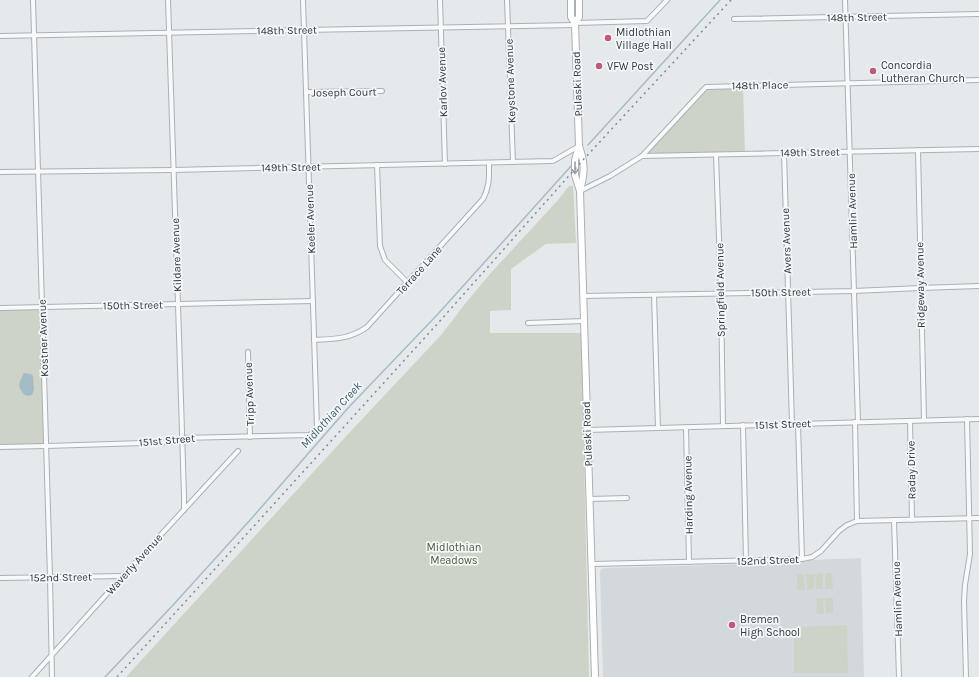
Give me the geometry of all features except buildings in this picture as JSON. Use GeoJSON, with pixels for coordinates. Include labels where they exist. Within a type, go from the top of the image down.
{"type":"FeatureCollection","features":[{"type":"Feature","properties":{"kind":"main road","name":"Pulaski Road"},"geometry":{"type":"LineString","coordinates":[[571,0],[572,18],[575,24],[578,146],[584,165],[584,176],[580,191],[595,677]]}},
{"type":"Feature","properties":{"kind":"main road","name":"Pulaski Road"},"geometry":{"type":"LineString","coordinates":[[575,24],[579,17],[579,0]]}},
{"type":"Feature","properties":{"kind":"street","name":"Kostner Avenue"},"geometry":{"type":"LineString","coordinates":[[32,0],[52,677]]}},
{"type":"Feature","properties":{"kind":"street","name":"Kildare Avenue"},"geometry":{"type":"LineString","coordinates":[[168,0],[184,510]]}},
{"type":"Feature","properties":{"kind":"street","name":"Keeler Avenue"},"geometry":{"type":"LineString","coordinates":[[303,0],[317,427],[310,435]]}},
{"type":"Feature","properties":{"kind":"street","name":"Karlov Avenue"},"geometry":{"type":"LineString","coordinates":[[440,0],[445,164]]}},
{"type":"Feature","properties":{"kind":"street","name":"Keystone Avenue"},"geometry":{"type":"LineString","coordinates":[[507,0],[513,162]]}},
{"type":"Feature","properties":{"kind":"street","name":"148th Street"},"geometry":{"type":"LineString","coordinates":[[0,36],[508,26],[648,21],[667,0]]}},
{"type":"Feature","properties":{"kind":"street","name":"Hamlin Avenue"},"geometry":{"type":"LineString","coordinates":[[846,0],[857,422],[857,521]]}},
{"type":"Feature","properties":{"kind":"street","name":"148th Street"},"geometry":{"type":"LineString","coordinates":[[734,19],[979,14]]}},
{"type":"Feature","properties":{"kind":"street","name":"148th Place"},"geometry":{"type":"LineString","coordinates":[[580,191],[610,176],[642,156],[706,86],[979,80]]}},
{"type":"Feature","properties":{"kind":"street","name":"Joseph Court"},"geometry":{"type":"LineString","coordinates":[[306,92],[382,92]]}},
{"type":"Feature","properties":{"kind":"street","name":"149th Street"},"geometry":{"type":"LineString","coordinates":[[0,172],[173,170],[553,161],[578,146]]}},
{"type":"Feature","properties":{"kind":"street","name":"149th Street"},"geometry":{"type":"LineString","coordinates":[[642,156],[979,149]]}},
{"type":"Feature","properties":{"kind":"street","name":"Ridgeway Avenue"},"geometry":{"type":"LineString","coordinates":[[918,150],[924,420]]}},
{"type":"Feature","properties":{"kind":"street","name":"Avers Avenue"},"geometry":{"type":"LineString","coordinates":[[784,153],[792,424]]}},
{"type":"Feature","properties":{"kind":"street","name":"Springfield Avenue"},"geometry":{"type":"LineString","coordinates":[[716,155],[723,426]]}},
{"type":"Feature","properties":{"kind":"street","name":"Terrace Lane"},"geometry":{"type":"LineString","coordinates":[[314,340],[349,336],[360,333],[367,327],[483,198],[488,188],[489,163]]}},
{"type":"Feature","properties":{"kind":"street"},"geometry":{"type":"LineString","coordinates":[[377,165],[380,246],[385,260],[408,283]]}},
{"type":"Feature","properties":{"kind":"street","name":"150th Street"},"geometry":{"type":"LineString","coordinates":[[583,296],[854,291],[979,286]]}},
{"type":"Feature","properties":{"kind":"street"},"geometry":{"type":"LineString","coordinates":[[654,295],[658,428]]}},
{"type":"Feature","properties":{"kind":"street","name":"150th Street"},"geometry":{"type":"LineString","coordinates":[[0,308],[313,301]]}},
{"type":"Feature","properties":{"kind":"street"},"geometry":{"type":"LineString","coordinates":[[528,323],[584,321]]}},
{"type":"Feature","properties":{"kind":"street","name":"Tripp Avenue"},"geometry":{"type":"LineString","coordinates":[[248,352],[250,437]]}},
{"type":"Feature","properties":{"kind":"street"},"geometry":{"type":"LineString","coordinates":[[966,677],[964,601],[970,554],[967,419]]}},
{"type":"Feature","properties":{"kind":"street","name":"151st Street"},"geometry":{"type":"LineString","coordinates":[[587,430],[979,419]]}},
{"type":"Feature","properties":{"kind":"street","name":"Raday Drive"},"geometry":{"type":"LineString","coordinates":[[910,421],[912,520]]}},
{"type":"Feature","properties":{"kind":"street"},"geometry":{"type":"LineString","coordinates":[[798,424],[802,559]]}},
{"type":"Feature","properties":{"kind":"street"},"geometry":{"type":"LineString","coordinates":[[743,426],[746,560]]}},
{"type":"Feature","properties":{"kind":"street","name":"Harding Avenue"},"geometry":{"type":"LineString","coordinates":[[686,427],[689,562]]}},
{"type":"Feature","properties":{"kind":"street","name":"151st Street"},"geometry":{"type":"LineString","coordinates":[[0,447],[176,442],[182,438],[310,435]]}},
{"type":"Feature","properties":{"kind":"street","name":"Waverly Avenue"},"geometry":{"type":"LineString","coordinates":[[32,677],[238,451]]}},
{"type":"Feature","properties":{"kind":"street"},"geometry":{"type":"LineString","coordinates":[[590,499],[627,498]]}},
{"type":"Feature","properties":{"kind":"street","name":"152nd Street"},"geometry":{"type":"LineString","coordinates":[[592,564],[802,559],[812,557],[821,551],[839,531],[847,525],[857,521],[979,518]]}},
{"type":"Feature","properties":{"kind":"street","name":"Hamlin Avenue"},"geometry":{"type":"LineString","coordinates":[[894,520],[899,677]]}},
{"type":"Feature","properties":{"kind":"street","name":"152nd Street"},"geometry":{"type":"LineString","coordinates":[[0,578],[123,576]]}},
{"type":"Feature","properties":{"kind":"shaded area","name":"Bremen High School"},"geometry":{"type":"Polygon","coordinates":[[[861,558],[864,677],[603,677],[601,569],[789,563],[812,560],[861,558]]]}},
{"type":"Feature","properties":{"kind":"green space"},"geometry":{"type":"Polygon","coordinates":[[[743,86],[745,154],[642,156],[706,87],[743,86]]]}},
{"type":"Feature","properties":{"kind":"green space","name":"Midlothian Meadows"},"geometry":{"type":"Polygon","coordinates":[[[569,186],[573,186],[576,243],[546,244],[511,269],[511,310],[490,311],[490,333],[581,333],[589,677],[126,677],[349,433],[442,334],[489,275],[569,186]]]}},
{"type":"Feature","properties":{"kind":"green space"},"geometry":{"type":"Polygon","coordinates":[[[42,307],[46,446],[0,447],[0,308],[42,307]]]}},
{"type":"Feature","properties":{"kind":"green space"},"geometry":{"type":"Polygon","coordinates":[[[823,573],[823,589],[816,589],[815,574],[823,573]]]}},
{"type":"Feature","properties":{"kind":"green space"},"geometry":{"type":"Polygon","coordinates":[[[825,573],[832,573],[833,589],[825,589],[825,573]]]}},
{"type":"Feature","properties":{"kind":"green space"},"geometry":{"type":"Polygon","coordinates":[[[797,574],[804,574],[805,590],[797,590],[797,574]]]}},
{"type":"Feature","properties":{"kind":"green space"},"geometry":{"type":"Polygon","coordinates":[[[806,574],[814,574],[814,589],[807,590],[806,574]]]}},
{"type":"Feature","properties":{"kind":"green space"},"geometry":{"type":"Polygon","coordinates":[[[816,598],[823,598],[824,614],[817,614],[816,598]]]}},
{"type":"Feature","properties":{"kind":"green space"},"geometry":{"type":"Polygon","coordinates":[[[825,598],[833,598],[833,613],[826,614],[825,598]]]}},
{"type":"Feature","properties":{"kind":"green space"},"geometry":{"type":"Polygon","coordinates":[[[847,625],[848,673],[794,673],[794,631],[798,627],[847,625]]]}},
{"type":"Feature","properties":{"kind":"water"},"geometry":{"type":"Polygon","coordinates":[[[24,373],[31,374],[33,376],[34,390],[32,395],[25,395],[19,387],[24,373]]]}},
{"type":"Feature","properties":{"kind":"waterway","name":"Midlothian Creek"},"geometry":{"type":"LineString","coordinates":[[588,145],[720,0]]}},
{"type":"Feature","properties":{"kind":"waterway","name":"Midlothian Creek"},"geometry":{"type":"LineString","coordinates":[[105,677],[174,604],[348,408],[437,315],[572,165]]}},
{"type":"Feature","properties":{"kind":"railway"},"geometry":{"type":"LineString","coordinates":[[117,677],[439,322],[583,160],[731,0]]}},
{"type":"Feature","properties":{"kind":"place","name":"Midlothian Village Hall"},"geometry":{"type":"Point","coordinates":[608,38]}},
{"type":"Feature","properties":{"kind":"place","name":"VFW Post"},"geometry":{"type":"Point","coordinates":[599,66]}},
{"type":"Feature","properties":{"kind":"place","name":"Concordia Lutheran Church"},"geometry":{"type":"Point","coordinates":[873,71]}},
{"type":"Feature","properties":{"kind":"place","name":"Bremen High School"},"geometry":{"type":"Point","coordinates":[732,625]}}]}
